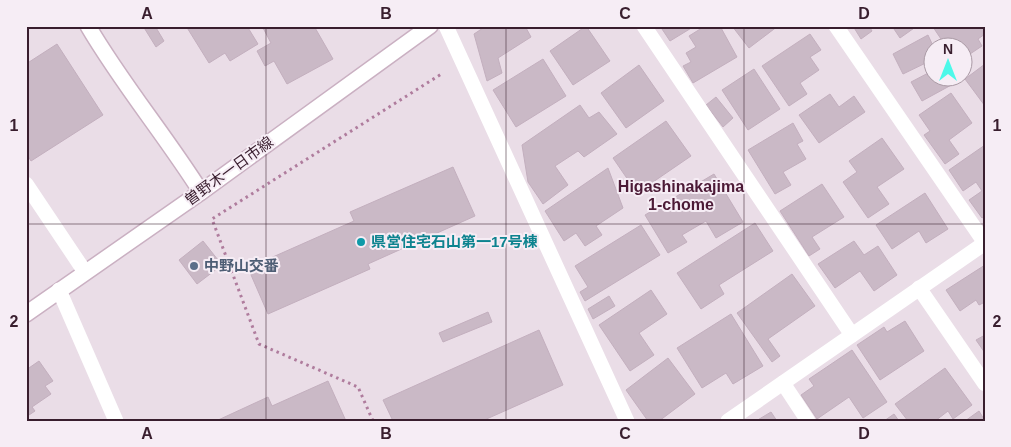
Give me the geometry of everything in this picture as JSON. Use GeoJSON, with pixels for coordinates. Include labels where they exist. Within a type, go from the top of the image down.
{"type":"FeatureCollection","features":[{"type":"Feature","properties":{"kind":"street"},"geometry":{"type":"LineString","coordinates":[[88,26],[134,98],[201,192]]}},
{"type":"Feature","properties":{"kind":"street","name":"曽野木一日市線"},"geometry":{"type":"LineString","coordinates":[[26,314],[201,192],[430,26]]}},
{"type":"Feature","properties":{"kind":"street"},"geometry":{"type":"LineString","coordinates":[[446,26],[627,421]]}},
{"type":"Feature","properties":{"kind":"street"},"geometry":{"type":"LineString","coordinates":[[644,26],[852,335]]}},
{"type":"Feature","properties":{"kind":"street"},"geometry":{"type":"LineString","coordinates":[[728,421],[985,243],[836,26]]}},
{"type":"Feature","properties":{"kind":"street"},"geometry":{"type":"LineString","coordinates":[[26,184],[85,272]]}},
{"type":"Feature","properties":{"kind":"street"},"geometry":{"type":"LineString","coordinates":[[919,288],[985,384]]}},
{"type":"Feature","properties":{"kind":"street"},"geometry":{"type":"LineString","coordinates":[[59,290],[116,421]]}},
{"type":"Feature","properties":{"kind":"street"},"geometry":{"type":"LineString","coordinates":[[783,383],[808,421]]}},
{"type":"Feature","properties":{"kind":"path"},"geometry":{"type":"LineString","coordinates":[[373,421],[358,387],[259,344],[212,219],[462,61]]}},
{"type":"Feature","properties":{"kind":"building"},"geometry":{"type":"Polygon","coordinates":[[[143,26],[155,26],[164,41],[156,47],[143,26]]]}},
{"type":"Feature","properties":{"kind":"building"},"geometry":{"type":"Polygon","coordinates":[[[186,26],[247,26],[258,44],[230,61],[225,53],[209,63],[186,26]]]}},
{"type":"Feature","properties":{"kind":"building"},"geometry":{"type":"Polygon","coordinates":[[[262,26],[314,26],[333,59],[287,84],[274,61],[265,66],[257,51],[271,43],[262,26]]]}},
{"type":"Feature","properties":{"kind":"building"},"geometry":{"type":"Polygon","coordinates":[[[486,26],[525,26],[531,37],[498,58],[502,73],[487,81],[474,34],[486,26]]]}},
{"type":"Feature","properties":{"kind":"building"},"geometry":{"type":"Polygon","coordinates":[[[586,26],[610,61],[573,85],[550,51],[586,26]]]}},
{"type":"Feature","properties":{"kind":"building"},"geometry":{"type":"Polygon","coordinates":[[[660,26],[692,26],[693,27],[670,41],[660,26]]]}},
{"type":"Feature","properties":{"kind":"building"},"geometry":{"type":"Polygon","coordinates":[[[705,26],[720,26],[737,57],[693,83],[683,66],[691,62],[686,53],[696,47],[689,36],[705,26]]]}},
{"type":"Feature","properties":{"kind":"building"},"geometry":{"type":"Polygon","coordinates":[[[732,26],[778,26],[749,48],[732,26]]]}},
{"type":"Feature","properties":{"kind":"building"},"geometry":{"type":"Polygon","coordinates":[[[853,26],[869,26],[872,31],[861,39],[853,26]]]}},
{"type":"Feature","properties":{"kind":"building"},"geometry":{"type":"Polygon","coordinates":[[[892,26],[917,26],[900,38],[892,26]]]}},
{"type":"Feature","properties":{"kind":"building"},"geometry":{"type":"Polygon","coordinates":[[[985,26],[985,34],[978,39],[982,46],[974,51],[974,38],[940,38],[933,27],[985,26]]]}},
{"type":"Feature","properties":{"kind":"building"},"geometry":{"type":"Polygon","coordinates":[[[810,34],[821,50],[810,57],[819,70],[800,83],[807,94],[789,106],[762,66],[810,34]]]}},
{"type":"Feature","properties":{"kind":"building"},"geometry":{"type":"Polygon","coordinates":[[[928,35],[929,38],[924,38],[924,64],[903,74],[893,54],[928,35]]]}},
{"type":"Feature","properties":{"kind":"building"},"geometry":{"type":"Polygon","coordinates":[[[57,44],[103,115],[31,161],[26,153],[26,64],[57,44]]]}},
{"type":"Feature","properties":{"kind":"building"},"geometry":{"type":"Polygon","coordinates":[[[543,59],[566,96],[516,127],[493,90],[543,59]]]}},
{"type":"Feature","properties":{"kind":"building"},"geometry":{"type":"Polygon","coordinates":[[[985,64],[985,106],[972,88],[974,88],[974,72],[985,64]]]}},
{"type":"Feature","properties":{"kind":"building"},"geometry":{"type":"Polygon","coordinates":[[[639,65],[664,101],[626,128],[601,93],[639,65]]]}},
{"type":"Feature","properties":{"kind":"building"},"geometry":{"type":"Polygon","coordinates":[[[754,69],[780,109],[748,130],[722,90],[754,69]]]}},
{"type":"Feature","properties":{"kind":"building"},"geometry":{"type":"Polygon","coordinates":[[[924,75],[924,88],[946,88],[922,101],[911,82],[924,75]]]}},
{"type":"Feature","properties":{"kind":"building"},"geometry":{"type":"Polygon","coordinates":[[[951,93],[972,123],[949,140],[959,154],[945,164],[924,135],[930,131],[919,115],[951,93]]]}},
{"type":"Feature","properties":{"kind":"building"},"geometry":{"type":"Polygon","coordinates":[[[830,94],[839,107],[854,96],[865,112],[819,143],[799,115],[830,94]]]}},
{"type":"Feature","properties":{"kind":"building"},"geometry":{"type":"Polygon","coordinates":[[[716,97],[733,118],[723,127],[706,105],[716,97]]]}},
{"type":"Feature","properties":{"kind":"building"},"geometry":{"type":"Polygon","coordinates":[[[580,105],[589,118],[599,112],[617,134],[584,157],[578,151],[555,166],[568,185],[543,204],[528,182],[522,145],[580,105]]]}},
{"type":"Feature","properties":{"kind":"building"},"geometry":{"type":"Polygon","coordinates":[[[666,121],[691,156],[637,193],[613,158],[666,121]]]}},
{"type":"Feature","properties":{"kind":"building"},"geometry":{"type":"Polygon","coordinates":[[[793,123],[803,141],[797,144],[806,159],[783,172],[791,185],[775,194],[748,150],[793,123]]]}},
{"type":"Feature","properties":{"kind":"building"},"geometry":{"type":"Polygon","coordinates":[[[882,138],[904,169],[877,187],[889,204],[868,218],[843,182],[857,172],[849,161],[882,138]]]}},
{"type":"Feature","properties":{"kind":"building"},"geometry":{"type":"Polygon","coordinates":[[[985,145],[985,216],[982,218],[969,200],[982,191],[976,182],[963,191],[949,170],[985,145]]]}},
{"type":"Feature","properties":{"kind":"building","name":"県営住宅石山第一17号棟"},"geometry":{"type":"Polygon","coordinates":[[[453,167],[475,216],[368,264],[370,269],[268,314],[248,268],[354,221],[350,212],[453,167]]]}},
{"type":"Feature","properties":{"kind":"building"},"geometry":{"type":"Polygon","coordinates":[[[608,168],[623,208],[596,226],[602,235],[585,246],[576,233],[564,241],[545,211],[608,168]]]}},
{"type":"Feature","properties":{"kind":"building"},"geometry":{"type":"Polygon","coordinates":[[[714,174],[743,222],[716,238],[706,221],[682,235],[687,242],[668,253],[645,215],[714,174]]]}},
{"type":"Feature","properties":{"kind":"building"},"geometry":{"type":"Polygon","coordinates":[[[822,184],[844,217],[812,237],[820,249],[809,256],[780,211],[822,184]]]}},
{"type":"Feature","properties":{"kind":"building"},"geometry":{"type":"Polygon","coordinates":[[[925,193],[948,229],[926,243],[919,231],[892,249],[876,225],[925,193]]]}},
{"type":"Feature","properties":{"kind":"building"},"geometry":{"type":"Polygon","coordinates":[[[755,223],[773,251],[719,285],[724,294],[701,309],[677,273],[755,223]]]}},
{"type":"Feature","properties":{"kind":"building"},"geometry":{"type":"Polygon","coordinates":[[[641,225],[660,255],[585,301],[580,292],[588,287],[575,266],[641,225]]]}},
{"type":"Feature","properties":{"kind":"building"},"geometry":{"type":"Polygon","coordinates":[[[203,241],[222,265],[197,284],[179,260],[203,241]]]}},
{"type":"Feature","properties":{"kind":"building"},"geometry":{"type":"Polygon","coordinates":[[[854,241],[864,255],[878,246],[897,275],[874,291],[860,271],[835,288],[818,264],[854,241]]]}},
{"type":"Feature","properties":{"kind":"building"},"geometry":{"type":"Polygon","coordinates":[[[985,265],[985,302],[979,305],[976,300],[960,311],[946,290],[985,265]]]}},
{"type":"Feature","properties":{"kind":"building"},"geometry":{"type":"Polygon","coordinates":[[[792,274],[815,306],[768,339],[780,356],[772,362],[737,313],[792,274]]]}},
{"type":"Feature","properties":{"kind":"building"},"geometry":{"type":"Polygon","coordinates":[[[651,290],[667,314],[639,333],[654,355],[630,371],[599,325],[651,290]]]}},
{"type":"Feature","properties":{"kind":"building"},"geometry":{"type":"Polygon","coordinates":[[[609,296],[615,306],[593,319],[588,309],[609,296]]]}},
{"type":"Feature","properties":{"kind":"building"},"geometry":{"type":"Polygon","coordinates":[[[488,312],[492,322],[443,342],[439,333],[488,312]]]}},
{"type":"Feature","properties":{"kind":"building"},"geometry":{"type":"Polygon","coordinates":[[[731,314],[763,366],[733,384],[726,373],[702,388],[677,348],[731,314]]]}},
{"type":"Feature","properties":{"kind":"building"},"geometry":{"type":"Polygon","coordinates":[[[905,321],[924,351],[880,380],[857,345],[884,327],[887,332],[905,321]]]}},
{"type":"Feature","properties":{"kind":"building"},"geometry":{"type":"Polygon","coordinates":[[[539,330],[563,385],[482,421],[393,421],[383,400],[539,330]]]}},
{"type":"Feature","properties":{"kind":"building"},"geometry":{"type":"Polygon","coordinates":[[[985,335],[985,353],[976,340],[985,335]]]}},
{"type":"Feature","properties":{"kind":"building"},"geometry":{"type":"Polygon","coordinates":[[[852,350],[887,402],[863,418],[849,397],[817,419],[801,395],[814,386],[809,379],[852,350]]]}},
{"type":"Feature","properties":{"kind":"building"},"geometry":{"type":"Polygon","coordinates":[[[668,358],[695,394],[659,421],[648,421],[626,390],[668,358]]]}},
{"type":"Feature","properties":{"kind":"building"},"geometry":{"type":"Polygon","coordinates":[[[39,361],[53,381],[45,386],[51,394],[32,407],[35,411],[26,417],[26,370],[39,361]]]}},
{"type":"Feature","properties":{"kind":"building"},"geometry":{"type":"Polygon","coordinates":[[[945,368],[972,405],[953,419],[948,411],[935,421],[908,421],[895,404],[945,368]]]}},
{"type":"Feature","properties":{"kind":"building"},"geometry":{"type":"Polygon","coordinates":[[[328,381],[346,421],[216,421],[268,397],[272,406],[328,381]]]}},
{"type":"Feature","properties":{"kind":"building"},"geometry":{"type":"Polygon","coordinates":[[[979,411],[985,421],[965,421],[979,411]]]}},
{"type":"Feature","properties":{"kind":"building"},"geometry":{"type":"Polygon","coordinates":[[[771,412],[777,421],[756,421],[771,412]]]}},
{"type":"Feature","properties":{"kind":"building"},"geometry":{"type":"Polygon","coordinates":[[[894,414],[899,421],[884,421],[894,414]]]}},
{"type":"Feature","properties":{"kind":"place","name":"県営住宅石山第一17号棟"},"geometry":{"type":"Point","coordinates":[361,242]}},
{"type":"Feature","properties":{"kind":"place","name":"中野山交番"},"geometry":{"type":"Point","coordinates":[194,266]}},
{"type":"Feature","properties":{"kind":"district","name":"Higashinakajima 1-chome"},"geometry":{"type":"Point","coordinates":[681,195]}}]}
